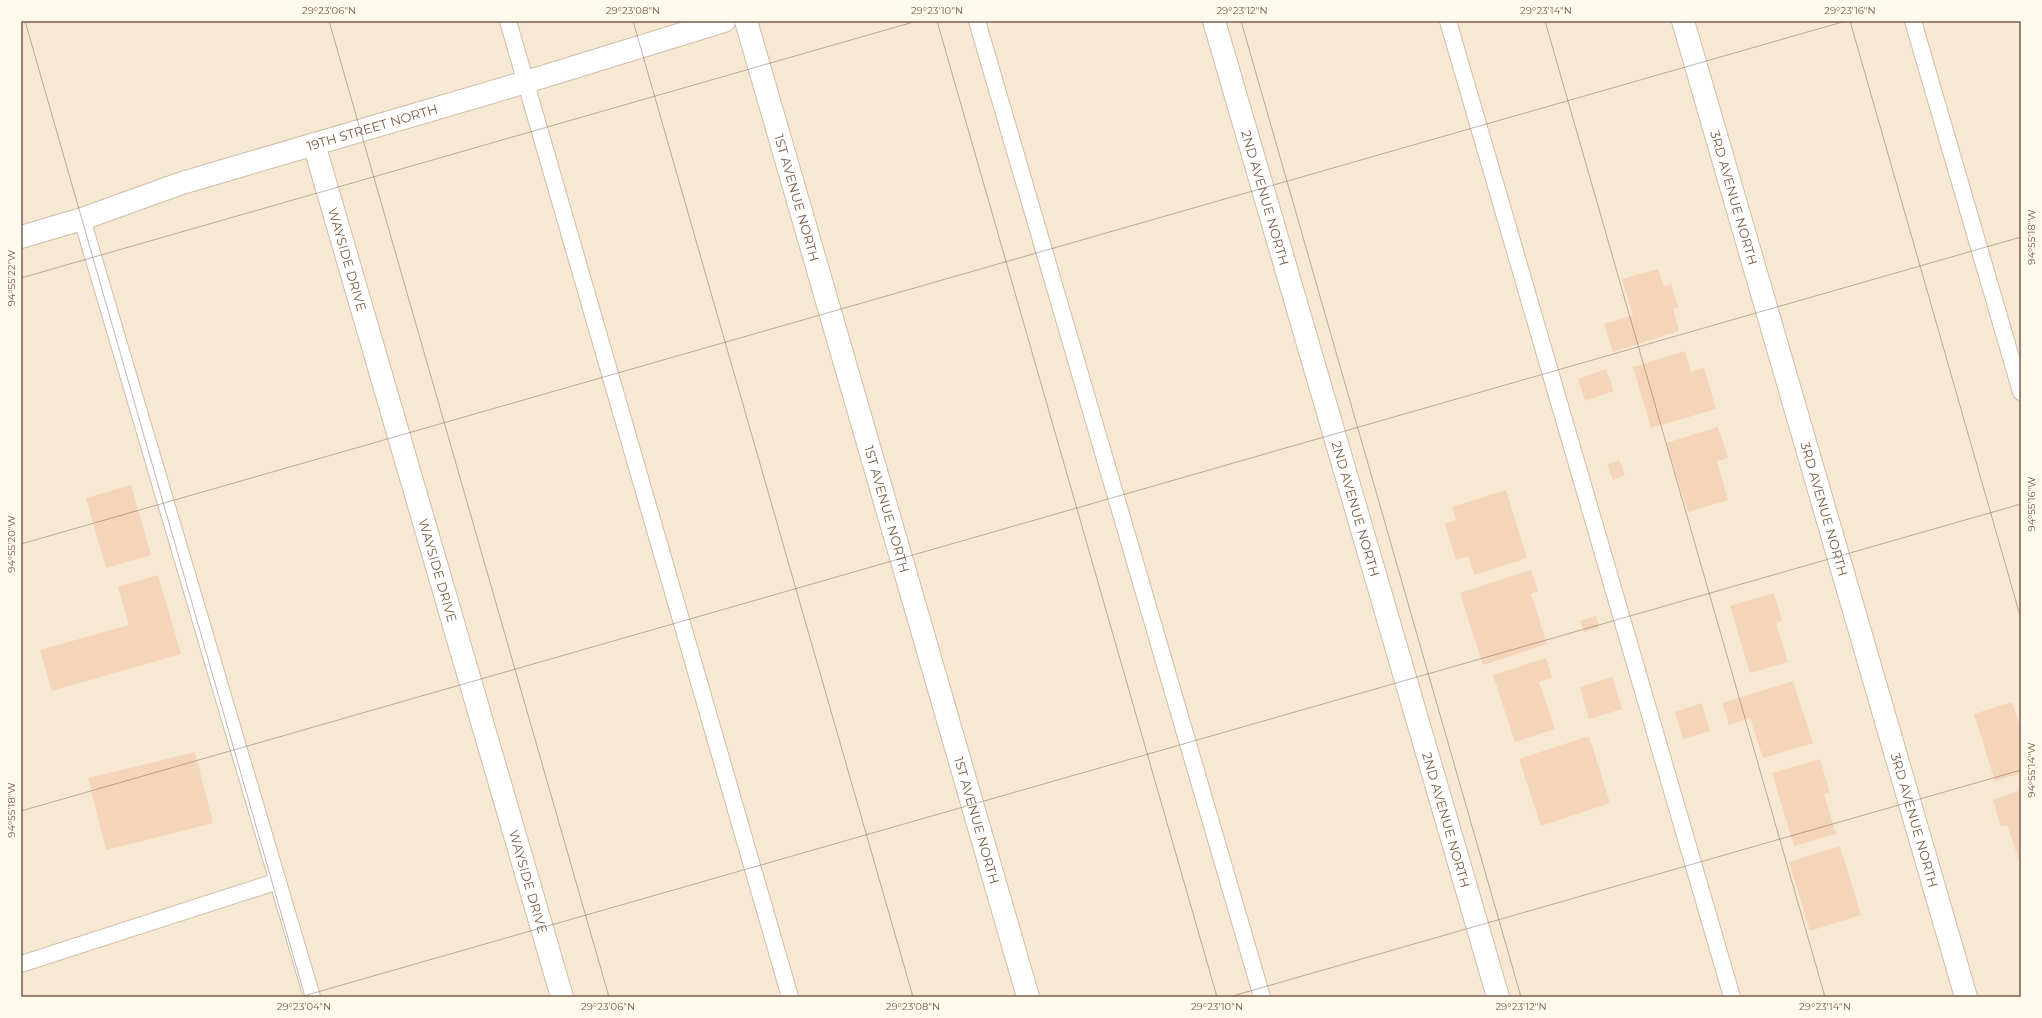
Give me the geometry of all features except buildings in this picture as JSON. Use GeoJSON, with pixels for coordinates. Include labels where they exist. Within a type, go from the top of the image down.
{"type":"FeatureCollection","features":[{"type":"Feature","properties":{"kind":"street","name":"19TH STREET NORTH"},"geometry":{"type":"LineString","coordinates":[[21,237],[82,219],[182,183],[526,82],[724,21]]}},
{"type":"Feature","properties":{"kind":"street","name":"1ST AVENUE NORTH"},"geometry":{"type":"LineString","coordinates":[[746,21],[1028,997]]}},
{"type":"Feature","properties":{"kind":"street","name":"2ND AVENUE NORTH"},"geometry":{"type":"LineString","coordinates":[[1214,21],[1498,997]]}},
{"type":"Feature","properties":{"kind":"street","name":"3RD AVENUE NORTH"},"geometry":{"type":"LineString","coordinates":[[1683,21],[1966,997]]}},
{"type":"Feature","properties":{"kind":"street","name":"WAYSIDE DRIVE"},"geometry":{"type":"LineString","coordinates":[[314,144],[562,997]]}},
{"type":"Feature","properties":{"kind":"lane"},"geometry":{"type":"LineString","coordinates":[[508,21],[790,997]]}},
{"type":"Feature","properties":{"kind":"lane"},"geometry":{"type":"LineString","coordinates":[[977,21],[1262,997]]}},
{"type":"Feature","properties":{"kind":"lane"},"geometry":{"type":"LineString","coordinates":[[1448,21],[1732,997]]}},
{"type":"Feature","properties":{"kind":"lane"},"geometry":{"type":"LineString","coordinates":[[1913,21],[2021,392]]}},
{"type":"Feature","properties":{"kind":"lane"},"geometry":{"type":"LineString","coordinates":[[82,219],[312,997]]}},
{"type":"Feature","properties":{"kind":"lane"},"geometry":{"type":"LineString","coordinates":[[21,964],[278,881]]}},
{"type":"Feature","properties":{"kind":"shaded area"},"geometry":{"type":"Polygon","coordinates":[[[21,21],[2021,21],[2021,997],[21,997],[21,21]]]}}]}
